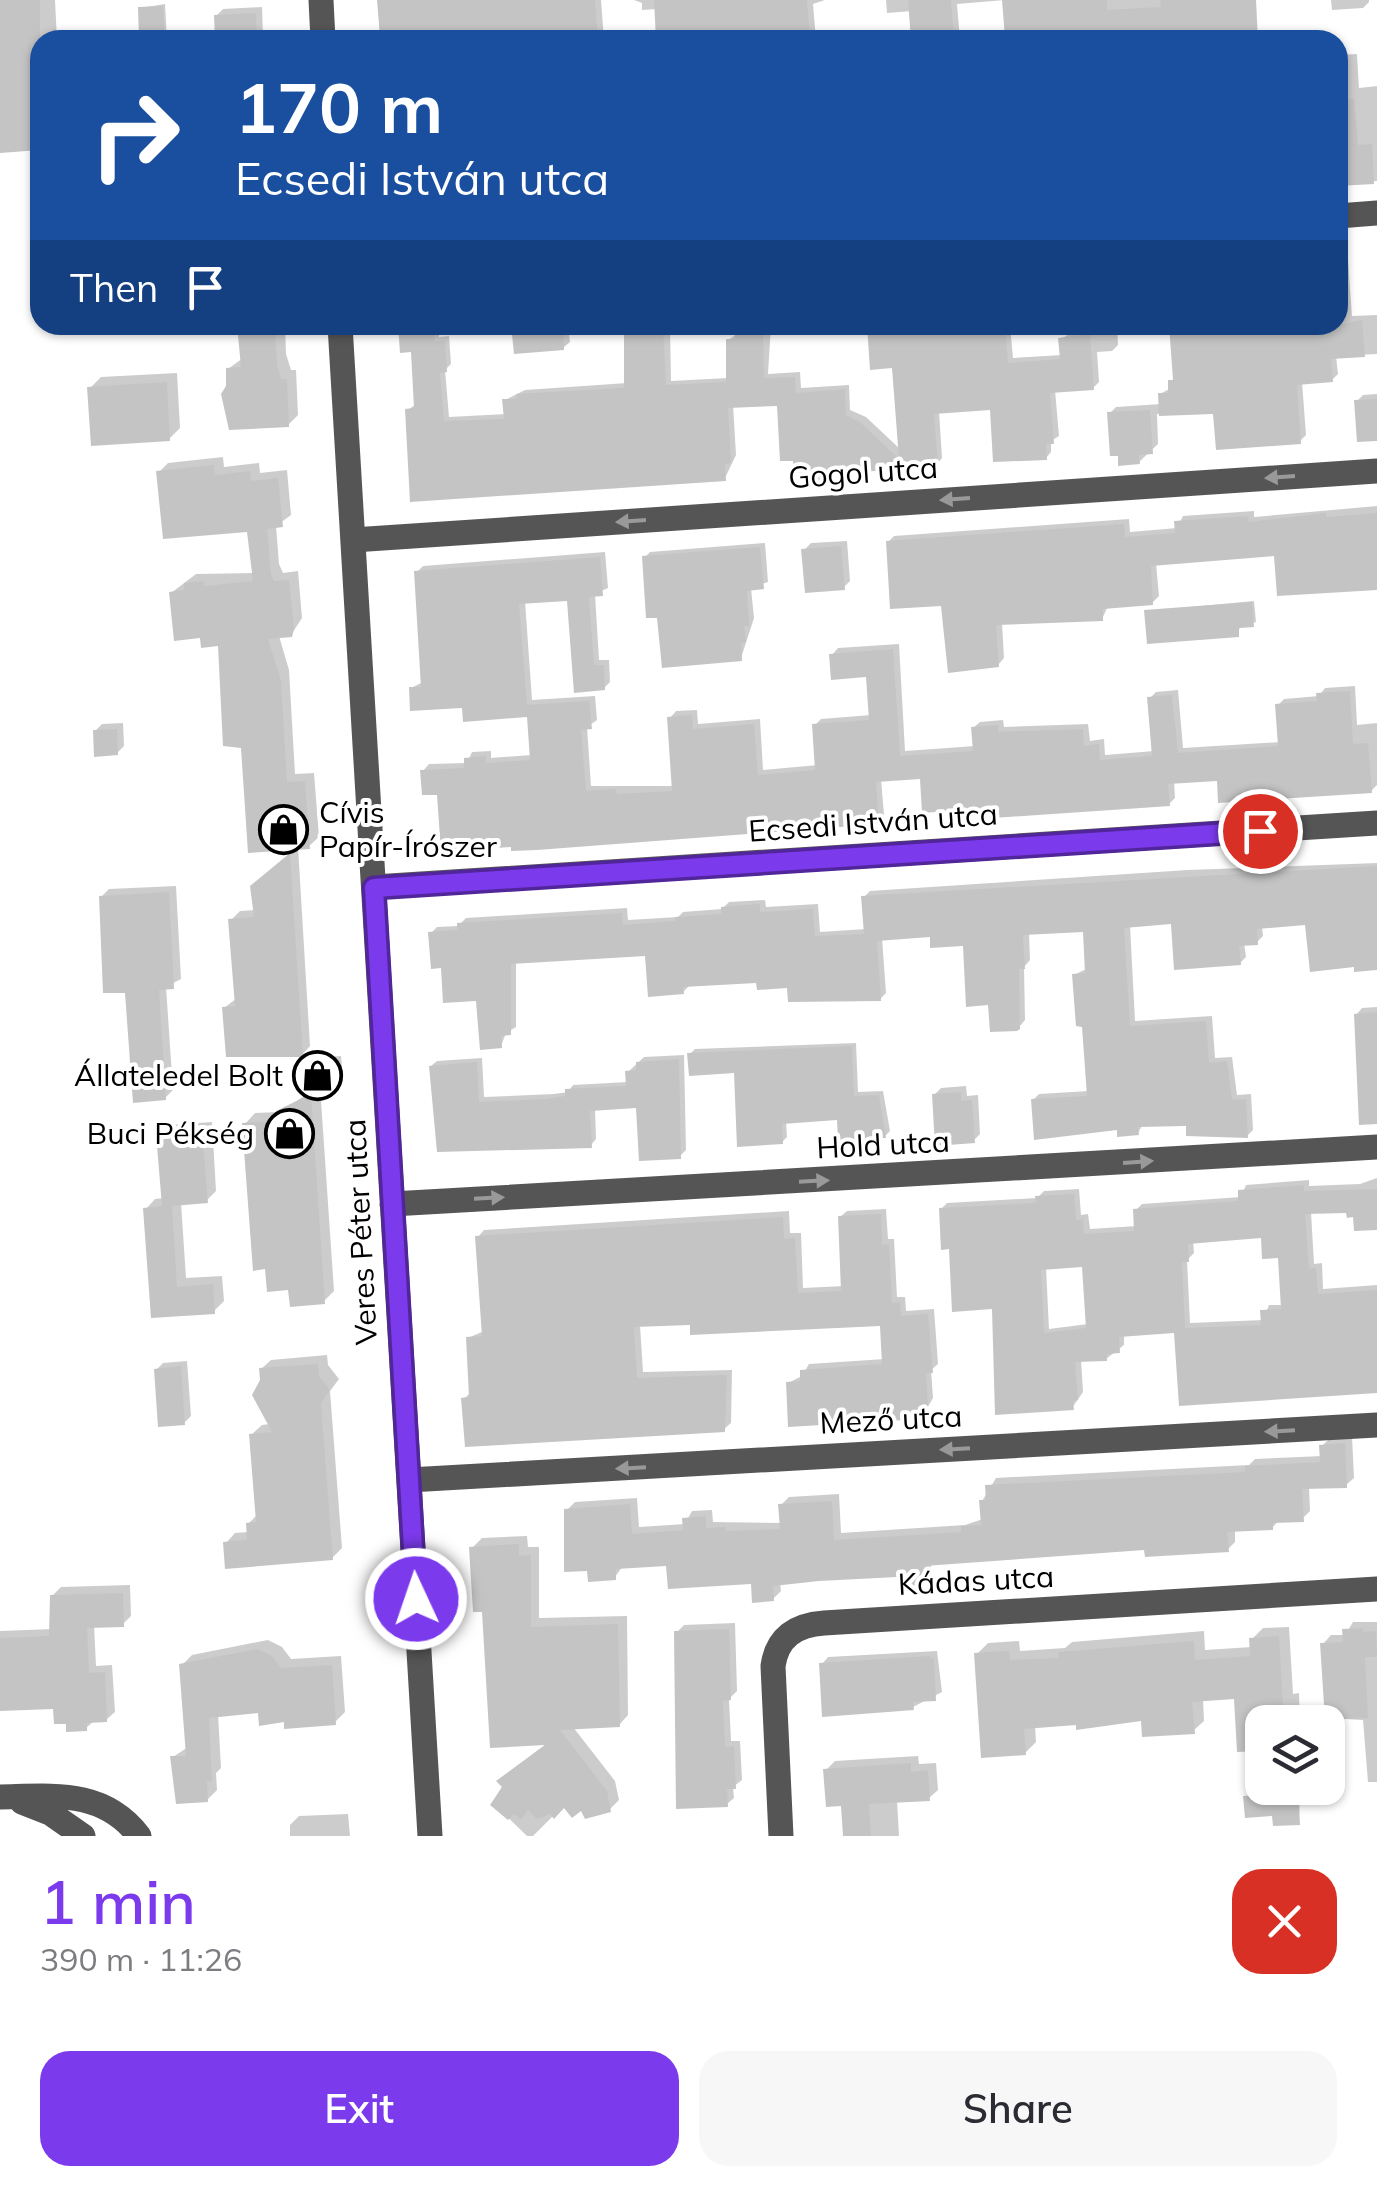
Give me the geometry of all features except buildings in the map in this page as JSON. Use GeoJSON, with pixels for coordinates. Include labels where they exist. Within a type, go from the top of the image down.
{"type":"FeatureCollection","features":[{"type":"Feature","properties":{"kind":"street"},"geometry":{"type":"LineString","coordinates":[[321,0],[322,30]]}},
{"type":"Feature","properties":{"kind":"street"},"geometry":{"type":"LineString","coordinates":[[1348,215],[1377,213]]}},
{"type":"Feature","properties":{"kind":"street","name":"Veres Péter utca"},"geometry":{"type":"LineString","coordinates":[[341,335],[430,1836]]}},
{"type":"Feature","properties":{"kind":"street","name":"Gogol utca"},"geometry":{"type":"LineString","coordinates":[[352,540],[1377,470]]}},
{"type":"Feature","properties":{"kind":"street","name":"Ecsedi István utca"},"geometry":{"type":"LineString","coordinates":[[374,888],[1377,823]]}},
{"type":"Feature","properties":{"kind":"street","name":"Hold utca"},"geometry":{"type":"LineString","coordinates":[[392,1204],[1377,1147]]}},
{"type":"Feature","properties":{"kind":"street","name":"Mező utca"},"geometry":{"type":"LineString","coordinates":[[409,1480],[1377,1425]]}},
{"type":"Feature","properties":{"kind":"street","name":"Kádas utca"},"geometry":{"type":"LineString","coordinates":[[781,1836],[772,1666],[780,1644],[796,1629],[824,1623],[1377,1589]]}},
{"type":"Feature","properties":{"kind":"street"},"geometry":{"type":"LineString","coordinates":[[0,1797],[58,1796],[102,1804],[121,1816],[139,1836]]}},
{"type":"Feature","properties":{"kind":"street"},"geometry":{"type":"LineString","coordinates":[[0,1797],[50,1814],[83,1836]]}},
{"type":"Feature","properties":{"kind":"place","name":"Cívis Papír-Írószer"},"geometry":{"type":"Point","coordinates":[284,830]}},
{"type":"Feature","properties":{"kind":"place","name":"Állateledel Bolt"},"geometry":{"type":"Point","coordinates":[318,1076]}},
{"type":"Feature","properties":{"kind":"place","name":"Buci Pékség"},"geometry":{"type":"Point","coordinates":[289,1134]}},
{"type":"Feature","properties":{"kind":"route"},"geometry":{"type":"LineString","coordinates":[[416,1599],[374,888],[1260,831]]}}]}
